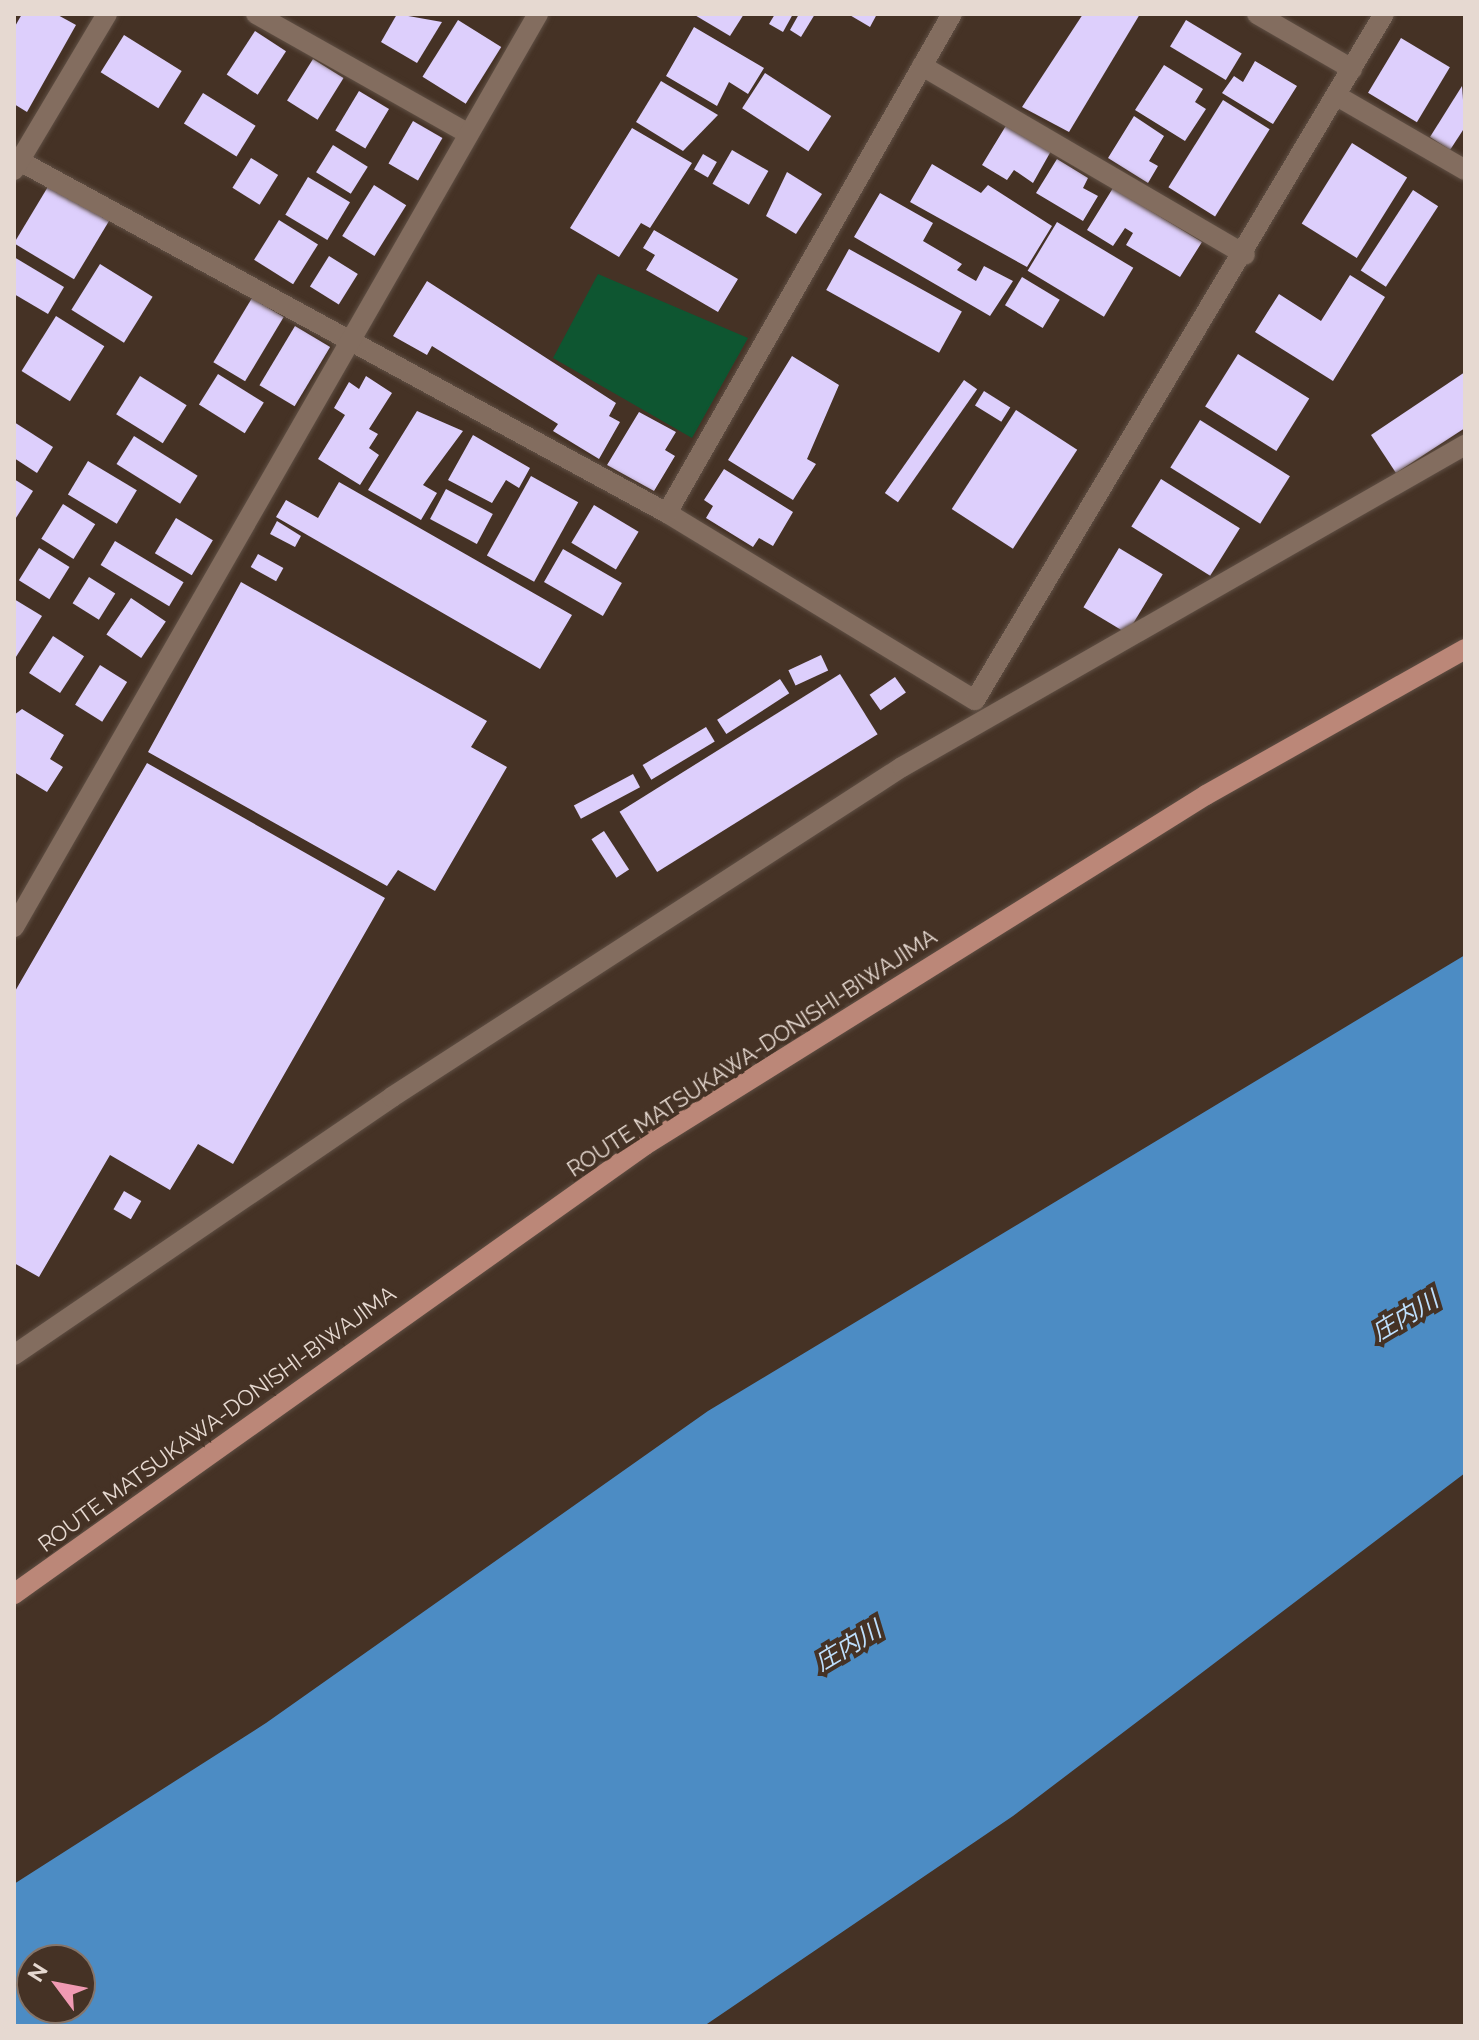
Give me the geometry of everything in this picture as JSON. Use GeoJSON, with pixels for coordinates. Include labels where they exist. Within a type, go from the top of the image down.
{"type":"FeatureCollection","features":[{"type":"Feature","properties":{"kind":"main road","name":"ROUTE MATSUKAWA-DONISHI-BIWAJIMA"},"geometry":{"type":"LineString","coordinates":[[14,1594],[645,1145],[1206,795],[1465,649]]}},
{"type":"Feature","properties":{"kind":"street"},"geometry":{"type":"LineString","coordinates":[[107,14],[16,163],[353,336],[667,513],[997,713]]}},
{"type":"Feature","properties":{"kind":"street"},"geometry":{"type":"LineString","coordinates":[[256,14],[469,134]]}},
{"type":"Feature","properties":{"kind":"street"},"geometry":{"type":"LineString","coordinates":[[14,927],[538,14]]}},
{"type":"Feature","properties":{"kind":"street"},"geometry":{"type":"LineString","coordinates":[[667,513],[952,14]]}},
{"type":"Feature","properties":{"kind":"street"},"geometry":{"type":"LineString","coordinates":[[1257,14],[1352,69]]}},
{"type":"Feature","properties":{"kind":"street"},"geometry":{"type":"LineString","coordinates":[[975,700],[1245,255],[1384,14]]}},
{"type":"Feature","properties":{"kind":"street"},"geometry":{"type":"LineString","coordinates":[[922,66],[1245,255]]}},
{"type":"Feature","properties":{"kind":"street"},"geometry":{"type":"LineString","coordinates":[[1337,96],[1465,170]]}},
{"type":"Feature","properties":{"kind":"street"},"geometry":{"type":"LineString","coordinates":[[14,1355],[392,1097],[997,713],[1465,445]]}},
{"type":"Feature","properties":{"kind":"green space"},"geometry":{"type":"Polygon","coordinates":[[[598,274],[748,338],[692,438],[553,358],[598,274]]]}},
{"type":"Feature","properties":{"kind":"water","name":"庄内川"},"geometry":{"type":"Polygon","coordinates":[[[1465,955],[1465,1473],[1013,1816],[704,2026],[14,2026],[14,1884],[266,1723],[708,1411],[1465,955]]]}},
{"type":"Feature","properties":{"kind":"building"},"geometry":{"type":"Polygon","coordinates":[[[22,14],[56,14],[76,25],[27,112],[14,104],[14,28],[22,14]]]}},
{"type":"Feature","properties":{"kind":"building"},"geometry":{"type":"Polygon","coordinates":[[[397,14],[442,22],[417,63],[381,42],[397,14]]]}},
{"type":"Feature","properties":{"kind":"building"},"geometry":{"type":"Polygon","coordinates":[[[693,14],[744,14],[730,36],[693,14]]]}},
{"type":"Feature","properties":{"kind":"building"},"geometry":{"type":"Polygon","coordinates":[[[775,14],[793,14],[783,32],[769,24],[775,14]]]}},
{"type":"Feature","properties":{"kind":"building"},"geometry":{"type":"Polygon","coordinates":[[[799,14],[815,14],[801,37],[790,30],[799,14]]]}},
{"type":"Feature","properties":{"kind":"building"},"geometry":{"type":"Polygon","coordinates":[[[848,14],[877,14],[870,27],[848,14]]]}},
{"type":"Feature","properties":{"kind":"building"},"geometry":{"type":"Polygon","coordinates":[[[1083,14],[1140,14],[1069,132],[1022,107],[1083,14]]]}},
{"type":"Feature","properties":{"kind":"building"},"geometry":{"type":"Polygon","coordinates":[[[458,20],[501,47],[466,104],[422,77],[458,20]]]}},
{"type":"Feature","properties":{"kind":"building"},"geometry":{"type":"Polygon","coordinates":[[[1186,20],[1242,53],[1226,80],[1170,47],[1186,20]]]}},
{"type":"Feature","properties":{"kind":"building"},"geometry":{"type":"Polygon","coordinates":[[[694,27],[764,68],[748,94],[729,82],[717,106],[666,76],[694,27]]]}},
{"type":"Feature","properties":{"kind":"building"},"geometry":{"type":"Polygon","coordinates":[[[255,31],[286,51],[258,95],[227,75],[255,31]]]}},
{"type":"Feature","properties":{"kind":"building"},"geometry":{"type":"Polygon","coordinates":[[[124,35],[182,71],[158,108],[101,72],[124,35]]]}},
{"type":"Feature","properties":{"kind":"building"},"geometry":{"type":"Polygon","coordinates":[[[1401,38],[1450,67],[1417,122],[1368,93],[1401,38]]]}},
{"type":"Feature","properties":{"kind":"building"},"geometry":{"type":"Polygon","coordinates":[[[313,59],[344,78],[318,120],[287,101],[313,59]]]}},
{"type":"Feature","properties":{"kind":"building"},"geometry":{"type":"Polygon","coordinates":[[[1255,61],[1297,86],[1273,124],[1222,93],[1234,76],[1243,82],[1255,61]]]}},
{"type":"Feature","properties":{"kind":"building"},"geometry":{"type":"Polygon","coordinates":[[[1164,65],[1203,89],[1195,102],[1206,109],[1185,141],[1135,110],[1164,65]]]}},
{"type":"Feature","properties":{"kind":"building"},"geometry":{"type":"Polygon","coordinates":[[[765,73],[831,116],[808,151],[742,108],[765,73]]]}},
{"type":"Feature","properties":{"kind":"building"},"geometry":{"type":"Polygon","coordinates":[[[661,81],[718,115],[683,151],[636,122],[661,81]]]}},
{"type":"Feature","properties":{"kind":"building"},"geometry":{"type":"Polygon","coordinates":[[[1462,86],[1465,127],[1450,150],[1430,137],[1462,86]]]}},
{"type":"Feature","properties":{"kind":"building"},"geometry":{"type":"Polygon","coordinates":[[[359,91],[389,109],[365,148],[335,130],[359,91]]]}},
{"type":"Feature","properties":{"kind":"building"},"geometry":{"type":"Polygon","coordinates":[[[203,93],[256,126],[237,156],[184,124],[203,93]]]}},
{"type":"Feature","properties":{"kind":"building"},"geometry":{"type":"Polygon","coordinates":[[[1223,100],[1270,129],[1215,216],[1168,187],[1223,100]]]}},
{"type":"Feature","properties":{"kind":"building"},"geometry":{"type":"Polygon","coordinates":[[[1134,116],[1164,136],[1149,161],[1158,166],[1148,183],[1108,158],[1134,116]]]}},
{"type":"Feature","properties":{"kind":"building"},"geometry":{"type":"Polygon","coordinates":[[[413,121],[442,138],[418,180],[388,163],[413,121]]]}},
{"type":"Feature","properties":{"kind":"building"},"geometry":{"type":"Polygon","coordinates":[[[1007,124],[1051,151],[1033,183],[1014,170],[1007,180],[982,165],[1007,124]]]}},
{"type":"Feature","properties":{"kind":"building"},"geometry":{"type":"Polygon","coordinates":[[[632,128],[692,163],[650,228],[641,223],[619,257],[570,228],[632,128]]]}},
{"type":"Feature","properties":{"kind":"building"},"geometry":{"type":"Polygon","coordinates":[[[1352,143],[1407,177],[1357,258],[1302,224],[1352,143]]]}},
{"type":"Feature","properties":{"kind":"building"},"geometry":{"type":"Polygon","coordinates":[[[333,145],[368,167],[351,194],[316,172],[333,145]]]}},
{"type":"Feature","properties":{"kind":"building"},"geometry":{"type":"Polygon","coordinates":[[[732,150],[768,171],[749,205],[712,184],[732,150]]]}},
{"type":"Feature","properties":{"kind":"building"},"geometry":{"type":"Polygon","coordinates":[[[703,154],[717,162],[708,178],[694,170],[703,154]]]}},
{"type":"Feature","properties":{"kind":"building"},"geometry":{"type":"Polygon","coordinates":[[[251,158],[278,175],[260,205],[232,188],[251,158]]]}},
{"type":"Feature","properties":{"kind":"building"},"geometry":{"type":"Polygon","coordinates":[[[1057,159],[1088,178],[1083,188],[1098,196],[1083,221],[1036,193],[1057,159]]]}},
{"type":"Feature","properties":{"kind":"building"},"geometry":{"type":"Polygon","coordinates":[[[932,164],[981,193],[988,185],[1052,226],[1027,267],[910,202],[932,164]]]}},
{"type":"Feature","properties":{"kind":"building"},"geometry":{"type":"Polygon","coordinates":[[[787,172],[822,194],[796,234],[766,216],[787,172]]]}},
{"type":"Feature","properties":{"kind":"building"},"geometry":{"type":"Polygon","coordinates":[[[308,177],[350,202],[327,240],[285,215],[308,177]]]}},
{"type":"Feature","properties":{"kind":"building"},"geometry":{"type":"Polygon","coordinates":[[[49,185],[109,221],[74,279],[14,243],[49,185]]]}},
{"type":"Feature","properties":{"kind":"building"},"geometry":{"type":"Polygon","coordinates":[[[374,185],[406,205],[374,256],[342,236],[374,185]]]}},
{"type":"Feature","properties":{"kind":"building"},"geometry":{"type":"Polygon","coordinates":[[[1113,188],[1202,242],[1180,277],[1126,245],[1133,233],[1125,228],[1113,246],[1087,230],[1113,188]]]}},
{"type":"Feature","properties":{"kind":"building"},"geometry":{"type":"Polygon","coordinates":[[[1413,190],[1438,206],[1386,287],[1361,271],[1413,190]]]}},
{"type":"Feature","properties":{"kind":"building"},"geometry":{"type":"Polygon","coordinates":[[[880,193],[933,223],[923,241],[962,264],[957,270],[976,281],[984,266],[1013,281],[990,316],[854,237],[880,193]]]}},
{"type":"Feature","properties":{"kind":"building"},"geometry":{"type":"Polygon","coordinates":[[[279,220],[318,244],[293,284],[254,260],[279,220]]]}},
{"type":"Feature","properties":{"kind":"building"},"geometry":{"type":"Polygon","coordinates":[[[1057,222],[1133,268],[1104,317],[1028,271],[1057,222]]]}},
{"type":"Feature","properties":{"kind":"building"},"geometry":{"type":"Polygon","coordinates":[[[654,230],[738,279],[718,312],[646,270],[655,255],[643,248],[654,230]]]}},
{"type":"Feature","properties":{"kind":"building"},"geometry":{"type":"Polygon","coordinates":[[[849,249],[962,312],[939,353],[826,290],[849,249]]]}},
{"type":"Feature","properties":{"kind":"building"},"geometry":{"type":"Polygon","coordinates":[[[329,256],[358,274],[339,305],[310,287],[329,256]]]}},
{"type":"Feature","properties":{"kind":"building"},"geometry":{"type":"Polygon","coordinates":[[[14,257],[64,287],[48,314],[14,294],[14,257]]]}},
{"type":"Feature","properties":{"kind":"building"},"geometry":{"type":"Polygon","coordinates":[[[100,264],[153,297],[124,343],[71,310],[100,264]]]}},
{"type":"Feature","properties":{"kind":"building"},"geometry":{"type":"Polygon","coordinates":[[[1350,275],[1385,297],[1333,381],[1255,332],[1279,294],[1321,321],[1350,275]]]}},
{"type":"Feature","properties":{"kind":"building"},"geometry":{"type":"Polygon","coordinates":[[[1022,277],[1060,300],[1043,328],[1005,305],[1022,277]]]}},
{"type":"Feature","properties":{"kind":"building"},"geometry":{"type":"Polygon","coordinates":[[[427,281],[616,403],[609,416],[620,422],[599,459],[553,431],[558,424],[432,346],[427,355],[393,336],[427,281]]]}},
{"type":"Feature","properties":{"kind":"building"},"geometry":{"type":"Polygon","coordinates":[[[252,298],[284,317],[245,381],[213,362],[252,298]]]}},
{"type":"Feature","properties":{"kind":"building"},"geometry":{"type":"Polygon","coordinates":[[[56,316],[104,346],[70,401],[22,371],[56,316]]]}},
{"type":"Feature","properties":{"kind":"building"},"geometry":{"type":"Polygon","coordinates":[[[295,326],[330,347],[295,406],[259,385],[295,326]]]}},
{"type":"Feature","properties":{"kind":"building"},"geometry":{"type":"Polygon","coordinates":[[[1238,354],[1309,399],[1276,451],[1205,407],[1238,354]]]}},
{"type":"Feature","properties":{"kind":"building"},"geometry":{"type":"Polygon","coordinates":[[[792,356],[839,385],[807,459],[816,464],[793,500],[728,460],[792,356]]]}},
{"type":"Feature","properties":{"kind":"building"},"geometry":{"type":"Polygon","coordinates":[[[1465,372],[1465,428],[1396,473],[1371,435],[1465,372]]]}},
{"type":"Feature","properties":{"kind":"building"},"geometry":{"type":"Polygon","coordinates":[[[218,374],[264,403],[245,433],[199,405],[218,374]]]}},
{"type":"Feature","properties":{"kind":"building"},"geometry":{"type":"Polygon","coordinates":[[[140,376],[187,405],[163,443],[116,414],[140,376]]]}},
{"type":"Feature","properties":{"kind":"building"},"geometry":{"type":"Polygon","coordinates":[[[366,376],[392,393],[369,429],[378,434],[369,448],[379,455],[360,485],[318,459],[345,415],[334,408],[349,382],[359,389],[366,376]]]}},
{"type":"Feature","properties":{"kind":"building"},"geometry":{"type":"Polygon","coordinates":[[[964,380],[977,389],[898,502],[885,493],[964,380]]]}},
{"type":"Feature","properties":{"kind":"building"},"geometry":{"type":"Polygon","coordinates":[[[984,391],[1010,407],[1001,422],[975,405],[984,391]]]}},
{"type":"Feature","properties":{"kind":"building"},"geometry":{"type":"Polygon","coordinates":[[[1016,410],[1077,450],[1013,549],[952,509],[1016,410]]]}},
{"type":"Feature","properties":{"kind":"building"},"geometry":{"type":"Polygon","coordinates":[[[417,411],[463,431],[423,485],[437,493],[421,520],[368,490],[417,411]]]}},
{"type":"Feature","properties":{"kind":"building"},"geometry":{"type":"Polygon","coordinates":[[[639,412],[676,432],[665,450],[675,456],[654,491],[607,465],[639,412]]]}},
{"type":"Feature","properties":{"kind":"building"},"geometry":{"type":"Polygon","coordinates":[[[1200,420],[1290,476],[1260,524],[1170,467],[1200,420]]]}},
{"type":"Feature","properties":{"kind":"building"},"geometry":{"type":"Polygon","coordinates":[[[14,422],[53,447],[37,473],[14,458],[14,422]]]}},
{"type":"Feature","properties":{"kind":"building"},"geometry":{"type":"Polygon","coordinates":[[[473,435],[530,468],[519,488],[506,480],[492,503],[448,480],[473,435]]]}},
{"type":"Feature","properties":{"kind":"building"},"geometry":{"type":"Polygon","coordinates":[[[134,436],[198,476],[180,504],[117,464],[134,436]]]}},
{"type":"Feature","properties":{"kind":"building"},"geometry":{"type":"Polygon","coordinates":[[[88,461],[137,490],[117,524],[68,494],[88,461]]]}},
{"type":"Feature","properties":{"kind":"building"},"geometry":{"type":"Polygon","coordinates":[[[724,469],[793,512],[773,546],[759,538],[753,547],[706,518],[713,506],[704,500],[724,469]]]}},
{"type":"Feature","properties":{"kind":"building"},"geometry":{"type":"Polygon","coordinates":[[[531,476],[578,502],[534,582],[487,556],[531,476]]]}},
{"type":"Feature","properties":{"kind":"building"},"geometry":{"type":"Polygon","coordinates":[[[14,479],[33,491],[14,521],[14,479]]]}},
{"type":"Feature","properties":{"kind":"building"},"geometry":{"type":"Polygon","coordinates":[[[1161,479],[1240,528],[1210,576],[1131,526],[1161,479]]]}},
{"type":"Feature","properties":{"kind":"building"},"geometry":{"type":"Polygon","coordinates":[[[339,482],[572,615],[540,669],[276,517],[286,500],[318,518],[339,482]]]}},
{"type":"Feature","properties":{"kind":"building"},"geometry":{"type":"Polygon","coordinates":[[[446,489],[493,514],[477,544],[430,519],[446,489]]]}},
{"type":"Feature","properties":{"kind":"building"},"geometry":{"type":"Polygon","coordinates":[[[63,504],[95,524],[73,559],[41,539],[63,504]]]}},
{"type":"Feature","properties":{"kind":"building"},"geometry":{"type":"Polygon","coordinates":[[[594,505],[639,532],[616,569],[571,543],[594,505]]]}},
{"type":"Feature","properties":{"kind":"building"},"geometry":{"type":"Polygon","coordinates":[[[176,518],[213,540],[192,575],[155,553],[176,518]]]}},
{"type":"Feature","properties":{"kind":"building"},"geometry":{"type":"Polygon","coordinates":[[[277,521],[301,536],[295,547],[270,534],[277,521]]]}},
{"type":"Feature","properties":{"kind":"building"},"geometry":{"type":"Polygon","coordinates":[[[115,541],[184,582],[169,606],[101,565],[115,541]]]}},
{"type":"Feature","properties":{"kind":"building"},"geometry":{"type":"Polygon","coordinates":[[[39,548],[70,567],[49,599],[19,580],[39,548]]]}},
{"type":"Feature","properties":{"kind":"building"},"geometry":{"type":"Polygon","coordinates":[[[1119,548],[1163,574],[1127,633],[1083,607],[1119,548]]]}},
{"type":"Feature","properties":{"kind":"building"},"geometry":{"type":"Polygon","coordinates":[[[563,549],[622,583],[603,616],[544,582],[563,549]]]}},
{"type":"Feature","properties":{"kind":"building"},"geometry":{"type":"Polygon","coordinates":[[[258,554],[283,568],[276,581],[251,567],[258,554]]]}},
{"type":"Feature","properties":{"kind":"building"},"geometry":{"type":"Polygon","coordinates":[[[89,577],[115,593],[99,620],[73,603],[89,577]]]}},
{"type":"Feature","properties":{"kind":"building"},"geometry":{"type":"Polygon","coordinates":[[[241,582],[487,721],[471,747],[507,767],[435,891],[398,870],[387,886],[148,752],[241,582]]]}},
{"type":"Feature","properties":{"kind":"building"},"geometry":{"type":"Polygon","coordinates":[[[131,598],[166,621],[141,658],[106,634],[131,598]]]}},
{"type":"Feature","properties":{"kind":"building"},"geometry":{"type":"Polygon","coordinates":[[[14,599],[42,616],[14,660],[14,599]]]}},
{"type":"Feature","properties":{"kind":"building"},"geometry":{"type":"Polygon","coordinates":[[[53,636],[84,656],[60,693],[29,673],[53,636]]]}},
{"type":"Feature","properties":{"kind":"building"},"geometry":{"type":"Polygon","coordinates":[[[821,655],[828,670],[796,686],[788,670],[821,655]]]}},
{"type":"Feature","properties":{"kind":"building"},"geometry":{"type":"Polygon","coordinates":[[[100,665],[127,682],[102,722],[75,705],[100,665]]]}},
{"type":"Feature","properties":{"kind":"building"},"geometry":{"type":"Polygon","coordinates":[[[840,674],[878,734],[657,872],[620,812],[840,674]]]}},
{"type":"Feature","properties":{"kind":"building"},"geometry":{"type":"Polygon","coordinates":[[[895,677],[906,693],[881,710],[870,695],[895,677]]]}},
{"type":"Feature","properties":{"kind":"building"},"geometry":{"type":"Polygon","coordinates":[[[780,679],[789,693],[726,734],[717,720],[780,679]]]}},
{"type":"Feature","properties":{"kind":"building"},"geometry":{"type":"Polygon","coordinates":[[[22,709],[64,735],[50,759],[63,767],[47,792],[14,772],[14,715],[22,709]]]}},
{"type":"Feature","properties":{"kind":"building"},"geometry":{"type":"Polygon","coordinates":[[[706,727],[715,742],[651,780],[643,765],[706,727]]]}},
{"type":"Feature","properties":{"kind":"building"},"geometry":{"type":"Polygon","coordinates":[[[147,763],[385,898],[233,1164],[198,1144],[170,1190],[110,1155],[39,1277],[14,1263],[14,993],[147,763]]]}},
{"type":"Feature","properties":{"kind":"building"},"geometry":{"type":"Polygon","coordinates":[[[633,774],[640,787],[581,819],[574,805],[633,774]]]}},
{"type":"Feature","properties":{"kind":"building"},"geometry":{"type":"Polygon","coordinates":[[[604,831],[629,870],[616,878],[591,839],[604,831]]]}},
{"type":"Feature","properties":{"kind":"building"},"geometry":{"type":"Polygon","coordinates":[[[124,1191],[141,1201],[131,1219],[114,1209],[124,1191]]]}}]}
